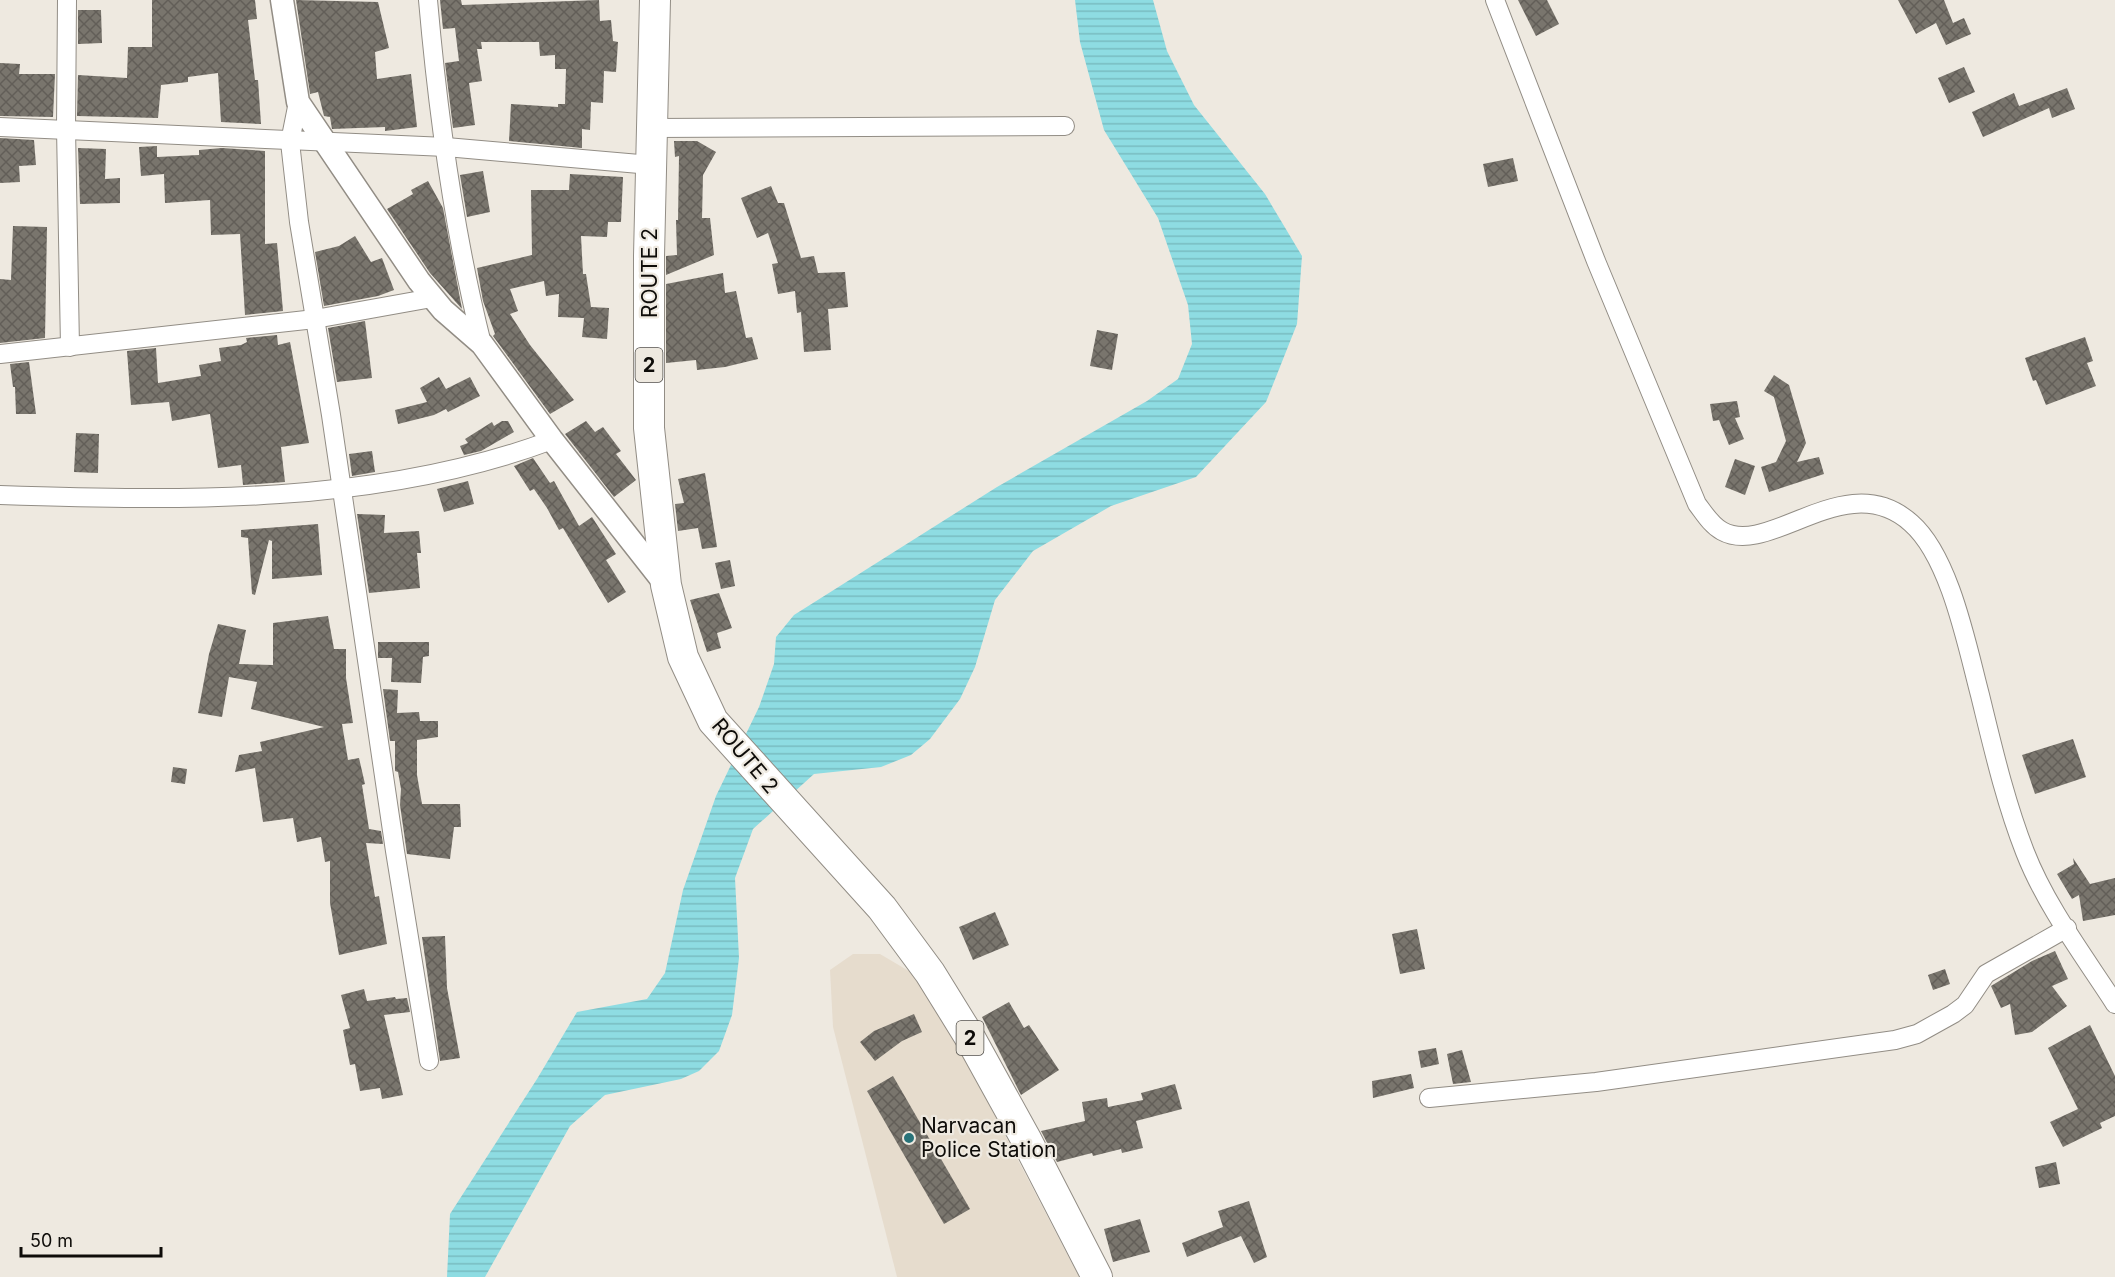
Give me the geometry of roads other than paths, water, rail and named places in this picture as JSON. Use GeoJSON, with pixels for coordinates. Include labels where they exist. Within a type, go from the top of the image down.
{"type":"FeatureCollection","features":[{"type":"Feature","properties":{"kind":"highway","name":"ROUTE 2"},"geometry":{"type":"LineString","coordinates":[[655,0],[649,428],[666,585],[683,657],[713,721],[804,825],[882,908],[930,973],[969,1036],[1028,1141],[1097,1277]]}},
{"type":"Feature","properties":{"kind":"street"},"geometry":{"type":"LineString","coordinates":[[67,0],[66,128],[70,348]]}},
{"type":"Feature","properties":{"kind":"street"},"geometry":{"type":"LineString","coordinates":[[282,0],[298,102],[290,142],[299,222],[429,1061]]}},
{"type":"Feature","properties":{"kind":"street"},"geometry":{"type":"LineString","coordinates":[[428,0],[446,147],[470,295],[482,344]]}},
{"type":"Feature","properties":{"kind":"street"},"geometry":{"type":"LineString","coordinates":[[1495,0],[1596,261],[1697,504],[1712,524],[1723,532],[1740,536],[1763,532],[1835,507],[1855,503],[1875,505],[1894,512],[1912,523],[1925,540],[1940,568],[1959,615],[2012,817],[2040,884],[2115,1004]]}},
{"type":"Feature","properties":{"kind":"street"},"geometry":{"type":"LineString","coordinates":[[298,102],[432,298],[482,344],[552,440],[666,585]]}},
{"type":"Feature","properties":{"kind":"street"},"geometry":{"type":"LineString","coordinates":[[652,128],[1065,126]]}},
{"type":"Feature","properties":{"kind":"street"},"geometry":{"type":"LineString","coordinates":[[0,127],[66,128],[328,144],[446,147],[651,165]]}},
{"type":"Feature","properties":{"kind":"street"},"geometry":{"type":"LineString","coordinates":[[0,354],[315,319],[432,298]]}},
{"type":"Feature","properties":{"kind":"street"},"geometry":{"type":"LineString","coordinates":[[0,495],[240,496],[340,487],[467,467],[504,458],[552,440]]}},
{"type":"Feature","properties":{"kind":"street"},"geometry":{"type":"LineString","coordinates":[[1429,1098],[1596,1082],[1896,1040],[1917,1034],[1953,1014],[1965,1005],[1986,974],[2067,928]]}},
{"type":"Feature","properties":{"kind":"water"},"geometry":{"type":"Polygon","coordinates":[[[1075,0],[1153,0],[1167,51],[1194,105],[1265,194],[1302,256],[1297,324],[1266,402],[1196,477],[1111,506],[1033,551],[995,600],[975,667],[960,699],[930,739],[911,755],[881,767],[814,774],[753,829],[735,878],[739,958],[732,1015],[719,1051],[699,1071],[681,1079],[605,1095],[570,1126],[485,1277],[447,1277],[450,1214],[577,1012],[647,999],[665,973],[683,890],[716,796],[759,707],[774,664],[776,637],[794,615],[997,487],[1147,401],[1178,379],[1192,344],[1188,305],[1158,218],[1104,130],[1080,42],[1075,0]]]}},
{"type":"Feature","properties":{"kind":"place","name":"Narvacan Police Station"},"geometry":{"type":"Point","coordinates":[909,1138]}}]}
